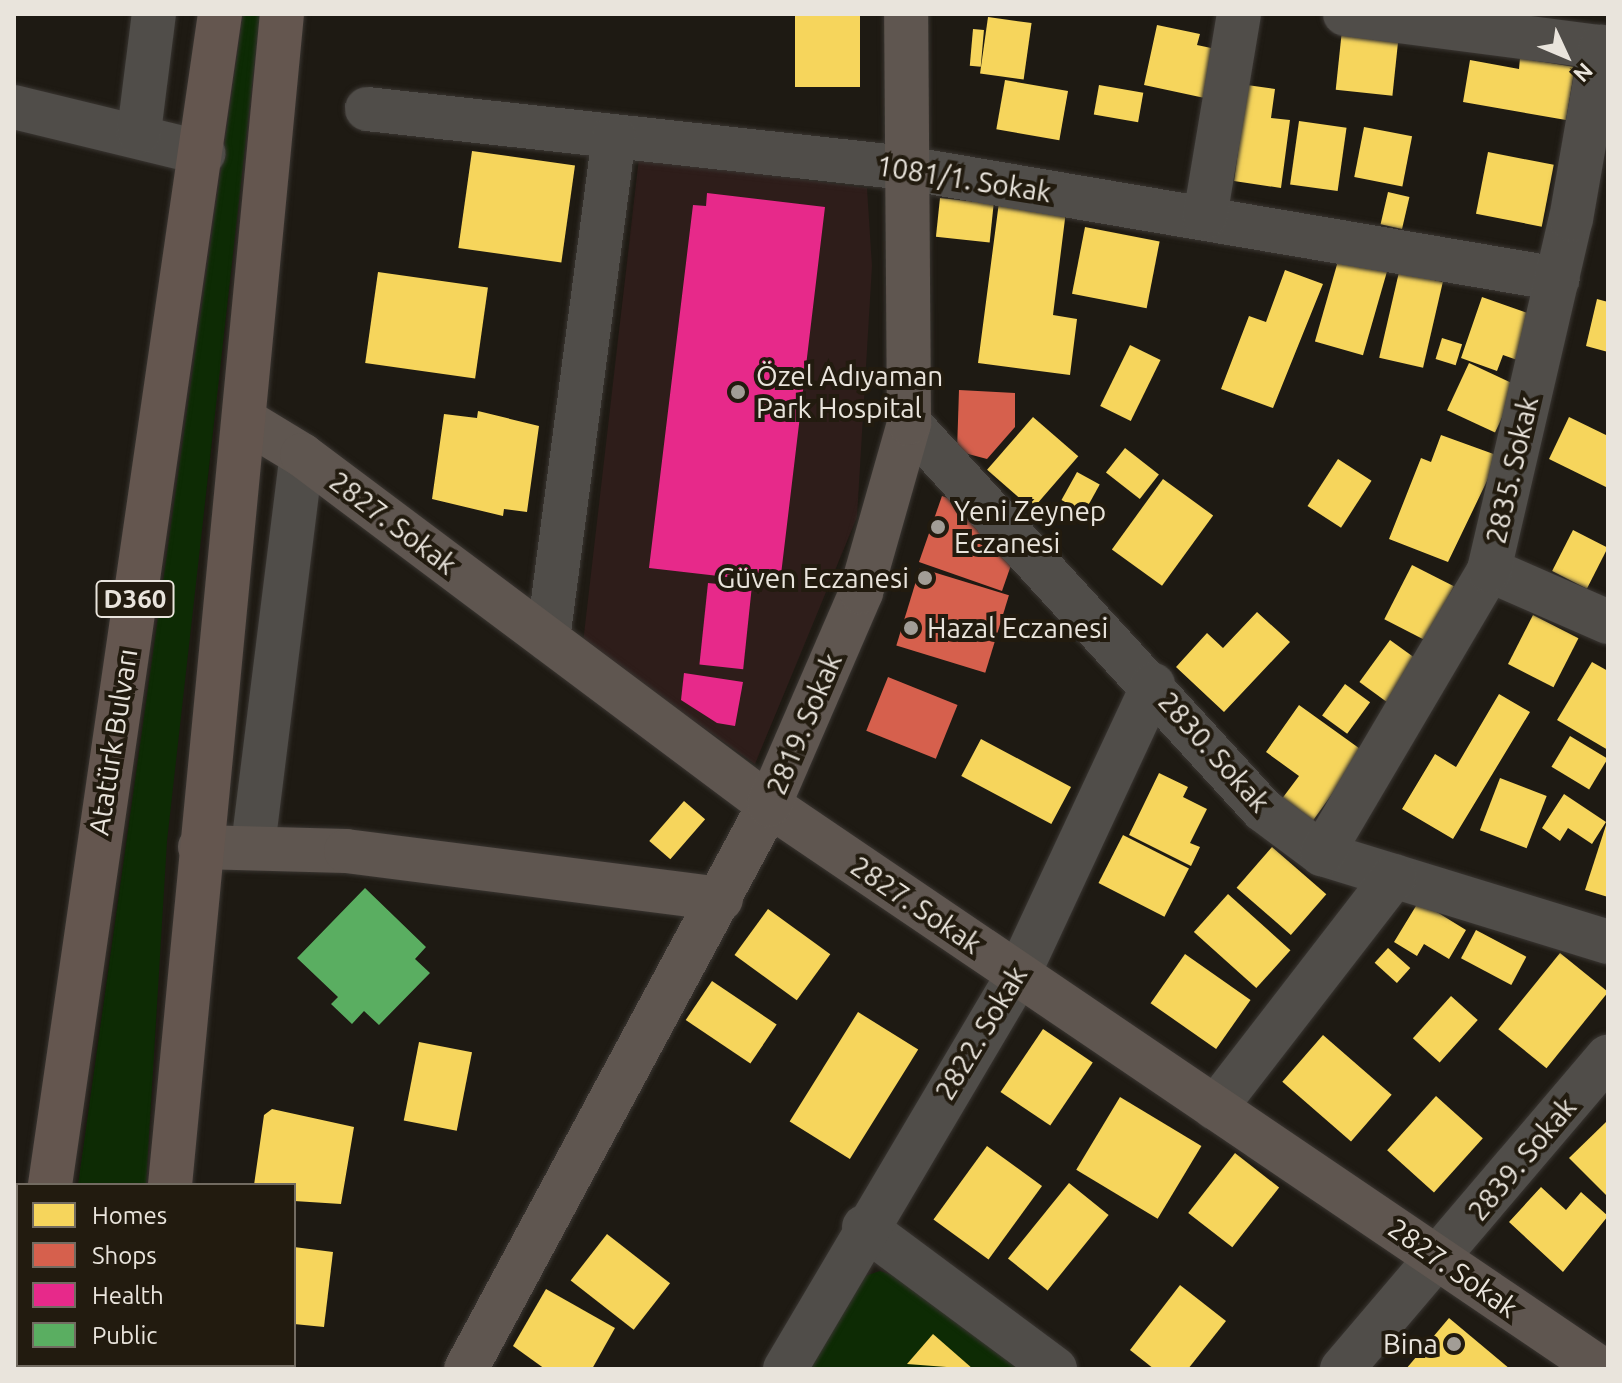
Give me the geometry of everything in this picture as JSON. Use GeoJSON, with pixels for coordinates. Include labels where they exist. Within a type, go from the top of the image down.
{"type":"FeatureCollection","features":[{"type":"Feature","properties":{"kind":"highway","name":"Atatürk Bulvarı"},"geometry":{"type":"LineString","coordinates":[[50,1183],[203,153],[220,14]]}},
{"type":"Feature","properties":{"kind":"highway"},"geometry":{"type":"LineString","coordinates":[[170,1183],[200,847],[246,421],[282,14]]}},
{"type":"Feature","properties":{"kind":"main road","name":"2819. Sokak"},"geometry":{"type":"LineString","coordinates":[[466,1369],[769,805],[861,592],[909,423],[906,14]]}},
{"type":"Feature","properties":{"kind":"main road","name":"2827. Sokak"},"geometry":{"type":"LineString","coordinates":[[246,421],[302,455],[769,805],[1215,1108],[1440,1256],[1601,1369]]}},
{"type":"Feature","properties":{"kind":"main road"},"geometry":{"type":"LineString","coordinates":[[200,847],[253,846],[346,851],[721,899]]}},
{"type":"Feature","properties":{"kind":"street"},"geometry":{"type":"LineString","coordinates":[[139,132],[154,14]]}},
{"type":"Feature","properties":{"kind":"street"},"geometry":{"type":"LineString","coordinates":[[1205,217],[1239,14]]}},
{"type":"Feature","properties":{"kind":"street"},"geometry":{"type":"LineString","coordinates":[[1345,14],[1604,48]]}},
{"type":"Feature","properties":{"kind":"street","name":"2835. Sokak"},"geometry":{"type":"LineString","coordinates":[[1322,854],[1489,570],[1558,279],[1590,222],[1604,48]]}},
{"type":"Feature","properties":{"kind":"street"},"geometry":{"type":"LineString","coordinates":[[14,107],[139,132],[203,153]]}},
{"type":"Feature","properties":{"kind":"street","name":"1081/1. Sokak"},"geometry":{"type":"LineString","coordinates":[[367,109],[906,168],[1558,279]]}},
{"type":"Feature","properties":{"kind":"street"},"geometry":{"type":"LineString","coordinates":[[548,639],[614,136]]}},
{"type":"Feature","properties":{"kind":"street","name":"2830. Sokak"},"geometry":{"type":"LineString","coordinates":[[909,423],[1153,685],[1263,810],[1322,854],[1608,942]]}},
{"type":"Feature","properties":{"kind":"street"},"geometry":{"type":"LineString","coordinates":[[253,846],[302,455]]}},
{"type":"Feature","properties":{"kind":"street"},"geometry":{"type":"LineString","coordinates":[[1489,570],[1608,622]]}},
{"type":"Feature","properties":{"kind":"street","name":"2822. Sokak"},"geometry":{"type":"LineString","coordinates":[[785,1369],[864,1227],[1018,975],[1153,685]]}},
{"type":"Feature","properties":{"kind":"street"},"geometry":{"type":"LineString","coordinates":[[1215,1108],[1394,876]]}},
{"type":"Feature","properties":{"kind":"street","name":"2839. Sokak"},"geometry":{"type":"LineString","coordinates":[[1342,1369],[1608,1057]]}},
{"type":"Feature","properties":{"kind":"street"},"geometry":{"type":"LineString","coordinates":[[864,1227],[1055,1369]]}},
{"type":"Feature","properties":{"kind":"shaded area","name":"Özel Adıyaman Park Hospital"},"geometry":{"type":"Polygon","coordinates":[[[639,158],[867,188],[872,266],[857,517],[755,764],[583,643],[639,158]]]}},
{"type":"Feature","properties":{"kind":"green space"},"geometry":{"type":"Polygon","coordinates":[[[243,14],[260,14],[167,841],[146,1183],[78,1183],[243,14]]]}},
{"type":"Feature","properties":{"kind":"green space"},"geometry":{"type":"Polygon","coordinates":[[[880,1271],[904,1279],[1023,1369],[804,1369],[859,1278],[880,1271]]]}},
{"type":"Feature","properties":{"kind":"building: Homes"},"geometry":{"type":"Polygon","coordinates":[[[795,14],[860,14],[860,87],[795,87],[795,14]]]}},
{"type":"Feature","properties":{"kind":"building: Homes"},"geometry":{"type":"Polygon","coordinates":[[[988,17],[1032,23],[1024,80],[980,73],[988,17]]]}},
{"type":"Feature","properties":{"kind":"building: Homes"},"geometry":{"type":"Polygon","coordinates":[[[1157,25],[1200,34],[1197,45],[1225,51],[1214,100],[1144,85],[1157,25]]]}},
{"type":"Feature","properties":{"kind":"building: Homes"},"geometry":{"type":"Polygon","coordinates":[[[973,29],[984,30],[981,67],[970,66],[973,29]]]}},
{"type":"Feature","properties":{"kind":"building: Homes"},"geometry":{"type":"Polygon","coordinates":[[[1342,30],[1399,36],[1392,96],[1336,90],[1342,30]]]}},
{"type":"Feature","properties":{"kind":"building: Homes"},"geometry":{"type":"Polygon","coordinates":[[[1520,58],[1575,67],[1566,120],[1463,102],[1470,60],[1519,69],[1520,58]]]}},
{"type":"Feature","properties":{"kind":"building: Homes"},"geometry":{"type":"Polygon","coordinates":[[[1005,80],[1068,91],[1059,140],[996,129],[1005,80]]]}},
{"type":"Feature","properties":{"kind":"building: Homes"},"geometry":{"type":"Polygon","coordinates":[[[1099,85],[1143,93],[1138,122],[1094,115],[1099,85]]]}},
{"type":"Feature","properties":{"kind":"building: Homes"},"geometry":{"type":"Polygon","coordinates":[[[1247,85],[1275,89],[1271,118],[1290,120],[1281,188],[1234,181],[1247,85]]]}},
{"type":"Feature","properties":{"kind":"building: Homes"},"geometry":{"type":"Polygon","coordinates":[[[1299,121],[1347,128],[1338,191],[1290,184],[1299,121]]]}},
{"type":"Feature","properties":{"kind":"building: Homes"},"geometry":{"type":"Polygon","coordinates":[[[1364,127],[1412,136],[1402,186],[1354,177],[1364,127]]]}},
{"type":"Feature","properties":{"kind":"building: Homes"},"geometry":{"type":"Polygon","coordinates":[[[472,151],[575,165],[561,263],[458,248],[472,151]]]}},
{"type":"Feature","properties":{"kind":"building: Homes"},"geometry":{"type":"Polygon","coordinates":[[[1488,152],[1554,165],[1542,227],[1476,214],[1488,152]]]}},
{"type":"Feature","properties":{"kind":"building: Homes"},"geometry":{"type":"Polygon","coordinates":[[[1388,192],[1409,197],[1402,229],[1381,224],[1388,192]]]}},
{"type":"Feature","properties":{"kind":"building: Homes"},"geometry":{"type":"Polygon","coordinates":[[[940,198],[994,204],[990,242],[936,237],[940,198]]]}},
{"type":"Feature","properties":{"kind":"building: Homes"},"geometry":{"type":"Polygon","coordinates":[[[999,202],[1066,211],[1053,315],[1077,319],[1070,375],[978,363],[999,202]]]}},
{"type":"Feature","properties":{"kind":"building: Homes"},"geometry":{"type":"Polygon","coordinates":[[[1085,227],[1160,242],[1147,308],[1072,294],[1085,227]]]}},
{"type":"Feature","properties":{"kind":"building: Homes"},"geometry":{"type":"Polygon","coordinates":[[[1340,254],[1388,268],[1363,355],[1315,341],[1340,254]]]}},
{"type":"Feature","properties":{"kind":"building: Homes"},"geometry":{"type":"Polygon","coordinates":[[[1285,270],[1323,284],[1273,408],[1221,389],[1249,316],[1266,322],[1285,270]]]}},
{"type":"Feature","properties":{"kind":"building: Homes"},"geometry":{"type":"Polygon","coordinates":[[[378,272],[488,287],[475,379],[365,363],[378,272]]]}},
{"type":"Feature","properties":{"kind":"building: Homes"},"geometry":{"type":"Polygon","coordinates":[[[1399,272],[1443,282],[1423,368],[1379,358],[1399,272]]]}},
{"type":"Feature","properties":{"kind":"building: Homes"},"geometry":{"type":"Polygon","coordinates":[[[1482,297],[1536,316],[1520,361],[1503,355],[1497,371],[1461,358],[1482,297]]]}},
{"type":"Feature","properties":{"kind":"building: Homes"},"geometry":{"type":"Polygon","coordinates":[[[1597,299],[1608,302],[1608,352],[1586,346],[1597,299]]]}},
{"type":"Feature","properties":{"kind":"building: Homes"},"geometry":{"type":"Polygon","coordinates":[[[1442,338],[1462,344],[1456,365],[1436,359],[1442,338]]]}},
{"type":"Feature","properties":{"kind":"building: Homes"},"geometry":{"type":"Polygon","coordinates":[[[1130,345],[1161,360],[1131,421],[1100,406],[1130,345]]]}},
{"type":"Feature","properties":{"kind":"building: Homes"},"geometry":{"type":"Polygon","coordinates":[[[1469,363],[1517,385],[1495,433],[1447,410],[1469,363]]]}},
{"type":"Feature","properties":{"kind":"building: Homes"},"geometry":{"type":"Polygon","coordinates":[[[478,411],[539,426],[527,512],[504,509],[503,516],[432,499],[444,414],[477,418],[478,411]]]}},
{"type":"Feature","properties":{"kind":"building: Homes"},"geometry":{"type":"Polygon","coordinates":[[[1033,417],[1078,456],[1032,509],[987,470],[1033,417]]]}},
{"type":"Feature","properties":{"kind":"building: Homes"},"geometry":{"type":"Polygon","coordinates":[[[1569,417],[1608,436],[1608,488],[1549,459],[1569,417]]]}},
{"type":"Feature","properties":{"kind":"building: Homes"},"geometry":{"type":"Polygon","coordinates":[[[1441,435],[1499,456],[1448,562],[1389,539],[1421,458],[1431,462],[1441,435]]]}},
{"type":"Feature","properties":{"kind":"building: Homes"},"geometry":{"type":"Polygon","coordinates":[[[1125,448],[1159,474],[1140,499],[1106,472],[1125,448]]]}},
{"type":"Feature","properties":{"kind":"building: Homes"},"geometry":{"type":"Polygon","coordinates":[[[1338,459],[1372,481],[1341,528],[1308,506],[1338,459]]]}},
{"type":"Feature","properties":{"kind":"building: Homes"},"geometry":{"type":"Polygon","coordinates":[[[1077,472],[1100,485],[1084,513],[1061,500],[1077,472]]]}},
{"type":"Feature","properties":{"kind":"building: Homes"},"geometry":{"type":"Polygon","coordinates":[[[1163,479],[1213,515],[1162,586],[1112,549],[1163,479]]]}},
{"type":"Feature","properties":{"kind":"building: Homes"},"geometry":{"type":"Polygon","coordinates":[[[1573,530],[1608,548],[1587,589],[1552,571],[1573,530]]]}},
{"type":"Feature","properties":{"kind":"building: Homes"},"geometry":{"type":"Polygon","coordinates":[[[1412,565],[1454,586],[1426,641],[1384,619],[1412,565]]]}},
{"type":"Feature","properties":{"kind":"building: Homes"},"geometry":{"type":"Polygon","coordinates":[[[1257,612],[1290,642],[1224,712],[1176,667],[1207,633],[1223,648],[1257,612]]]}},
{"type":"Feature","properties":{"kind":"building: Homes"},"geometry":{"type":"Polygon","coordinates":[[[1533,615],[1578,638],[1553,687],[1508,664],[1533,615]]]}},
{"type":"Feature","properties":{"kind":"building: Homes"},"geometry":{"type":"Polygon","coordinates":[[[1390,640],[1426,666],[1395,708],[1359,682],[1390,640]]]}},
{"type":"Feature","properties":{"kind":"building: Homes"},"geometry":{"type":"Polygon","coordinates":[[[1592,662],[1608,671],[1608,750],[1557,720],[1592,662]]]}},
{"type":"Feature","properties":{"kind":"building: Homes"},"geometry":{"type":"Polygon","coordinates":[[[1345,684],[1370,702],[1347,734],[1322,716],[1345,684]]]}},
{"type":"Feature","properties":{"kind":"building: Homes"},"geometry":{"type":"Polygon","coordinates":[[[1499,694],[1530,712],[1453,839],[1402,809],[1435,754],[1456,767],[1499,694]]]}},
{"type":"Feature","properties":{"kind":"building: Homes"},"geometry":{"type":"Polygon","coordinates":[[[1299,705],[1363,751],[1312,822],[1281,800],[1299,776],[1266,752],[1299,705]]]}},
{"type":"Feature","properties":{"kind":"building: Homes"},"geometry":{"type":"Polygon","coordinates":[[[1570,736],[1608,759],[1589,790],[1551,767],[1570,736]]]}},
{"type":"Feature","properties":{"kind":"building: Homes"},"geometry":{"type":"Polygon","coordinates":[[[981,739],[1071,787],[1051,824],[961,776],[981,739]]]}},
{"type":"Feature","properties":{"kind":"building: Homes"},"geometry":{"type":"Polygon","coordinates":[[[1159,773],[1188,787],[1183,797],[1207,809],[1190,843],[1200,847],[1191,866],[1129,835],[1159,773]]]}},
{"type":"Feature","properties":{"kind":"building: Homes"},"geometry":{"type":"Polygon","coordinates":[[[1500,778],[1547,796],[1527,848],[1480,830],[1500,778]]]}},
{"type":"Feature","properties":{"kind":"building: Homes"},"geometry":{"type":"Polygon","coordinates":[[[1564,794],[1606,822],[1592,844],[1568,828],[1560,841],[1542,828],[1564,794]]]}},
{"type":"Feature","properties":{"kind":"building: Homes"},"geometry":{"type":"Polygon","coordinates":[[[684,801],[705,819],[670,859],[649,841],[684,801]]]}},
{"type":"Feature","properties":{"kind":"building: Homes"},"geometry":{"type":"Polygon","coordinates":[[[1608,822],[1608,897],[1585,890],[1608,822]]]}},
{"type":"Feature","properties":{"kind":"building: Homes"},"geometry":{"type":"Polygon","coordinates":[[[1123,835],[1189,869],[1164,917],[1098,883],[1123,835]]]}},
{"type":"Feature","properties":{"kind":"building: Homes"},"geometry":{"type":"Polygon","coordinates":[[[1272,847],[1326,894],[1291,935],[1237,888],[1272,847]]]}},
{"type":"Feature","properties":{"kind":"building: Homes"},"geometry":{"type":"Polygon","coordinates":[[[1228,894],[1290,950],[1256,988],[1194,932],[1228,894]]]}},
{"type":"Feature","properties":{"kind":"building: Homes"},"geometry":{"type":"Polygon","coordinates":[[[1419,901],[1466,930],[1449,959],[1424,944],[1417,956],[1394,942],[1419,901]]]}},
{"type":"Feature","properties":{"kind":"building: Homes"},"geometry":{"type":"Polygon","coordinates":[[[768,909],[830,954],[797,1000],[734,955],[768,909]]]}},
{"type":"Feature","properties":{"kind":"building: Homes"},"geometry":{"type":"Polygon","coordinates":[[[1476,930],[1526,957],[1511,985],[1461,958],[1476,930]]]}},
{"type":"Feature","properties":{"kind":"building: Homes"},"geometry":{"type":"Polygon","coordinates":[[[1388,948],[1410,968],[1397,983],[1375,963],[1388,948]]]}},
{"type":"Feature","properties":{"kind":"building: Homes"},"geometry":{"type":"Polygon","coordinates":[[[1560,953],[1608,992],[1547,1068],[1498,1029],[1560,953]]]}},
{"type":"Feature","properties":{"kind":"building: Homes"},"geometry":{"type":"Polygon","coordinates":[[[1185,954],[1251,1000],[1216,1049],[1151,1003],[1185,954]]]}},
{"type":"Feature","properties":{"kind":"building: Homes"},"geometry":{"type":"Polygon","coordinates":[[[712,981],[777,1025],[750,1064],[686,1020],[712,981]]]}},
{"type":"Feature","properties":{"kind":"building: Homes"},"geometry":{"type":"Polygon","coordinates":[[[1451,996],[1478,1020],[1440,1062],[1413,1038],[1451,996]]]}},
{"type":"Feature","properties":{"kind":"building: Homes"},"geometry":{"type":"Polygon","coordinates":[[[858,1012],[918,1050],[850,1159],[790,1121],[858,1012]]]}},
{"type":"Feature","properties":{"kind":"building: Homes"},"geometry":{"type":"Polygon","coordinates":[[[1043,1029],[1093,1063],[1050,1126],[1001,1092],[1043,1029]]]}},
{"type":"Feature","properties":{"kind":"building: Homes"},"geometry":{"type":"Polygon","coordinates":[[[1323,1035],[1392,1095],[1351,1141],[1282,1082],[1323,1035]]]}},
{"type":"Feature","properties":{"kind":"building: Homes"},"geometry":{"type":"Polygon","coordinates":[[[419,1042],[472,1052],[457,1131],[404,1121],[419,1042]]]}},
{"type":"Feature","properties":{"kind":"building: Homes"},"geometry":{"type":"Polygon","coordinates":[[[1436,1096],[1483,1138],[1434,1192],[1387,1150],[1436,1096]]]}},
{"type":"Feature","properties":{"kind":"building: Homes"},"geometry":{"type":"Polygon","coordinates":[[[1120,1097],[1201,1146],[1158,1219],[1076,1170],[1120,1097]]]}},
{"type":"Feature","properties":{"kind":"building: Homes"},"geometry":{"type":"Polygon","coordinates":[[[272,1109],[354,1127],[341,1204],[296,1201],[296,1183],[254,1183],[264,1115],[272,1109]]]}},
{"type":"Feature","properties":{"kind":"building: Homes"},"geometry":{"type":"Polygon","coordinates":[[[1606,1122],[1608,1124],[1608,1197],[1569,1158],[1606,1122]]]}},
{"type":"Feature","properties":{"kind":"building: Homes"},"geometry":{"type":"Polygon","coordinates":[[[987,1146],[1042,1186],[989,1260],[934,1220],[987,1146]]]}},
{"type":"Feature","properties":{"kind":"building: Homes"},"geometry":{"type":"Polygon","coordinates":[[[1235,1153],[1279,1187],[1232,1247],[1188,1213],[1235,1153]]]}},
{"type":"Feature","properties":{"kind":"building: Homes"},"geometry":{"type":"Polygon","coordinates":[[[1069,1183],[1109,1215],[1048,1290],[1008,1258],[1069,1183]]]}},
{"type":"Feature","properties":{"kind":"building: Homes"},"geometry":{"type":"Polygon","coordinates":[[[1541,1187],[1566,1210],[1581,1192],[1608,1216],[1563,1272],[1509,1222],[1541,1187]]]}},
{"type":"Feature","properties":{"kind":"building: Homes"},"geometry":{"type":"Polygon","coordinates":[[[607,1234],[670,1283],[634,1330],[571,1280],[607,1234]]]}},
{"type":"Feature","properties":{"kind":"building: Homes"},"geometry":{"type":"Polygon","coordinates":[[[296,1247],[333,1252],[324,1327],[296,1324],[296,1247]]]}},
{"type":"Feature","properties":{"kind":"building: Homes"},"geometry":{"type":"Polygon","coordinates":[[[1180,1285],[1226,1321],[1188,1369],[1154,1369],[1130,1350],[1180,1285]]]}},
{"type":"Feature","properties":{"kind":"building: Homes"},"geometry":{"type":"Polygon","coordinates":[[[546,1289],[615,1328],[592,1369],[545,1369],[513,1346],[546,1289]]]}},
{"type":"Feature","properties":{"kind":"building: Homes","name":"Bina"},"geometry":{"type":"Polygon","coordinates":[[[1449,1318],[1510,1369],[1406,1369],[1449,1318]]]}},
{"type":"Feature","properties":{"kind":"building: Homes"},"geometry":{"type":"Polygon","coordinates":[[[933,1334],[973,1369],[907,1364],[933,1334]]]}},
{"type":"Feature","properties":{"kind":"building: Shops"},"geometry":{"type":"Polygon","coordinates":[[[959,390],[1015,393],[1015,427],[987,459],[957,451],[959,390]]]}},
{"type":"Feature","properties":{"kind":"building: Shops"},"geometry":{"type":"Polygon","coordinates":[[[942,496],[979,509],[1017,548],[1002,591],[919,562],[942,496]]]}},
{"type":"Feature","properties":{"kind":"building: Shops"},"geometry":{"type":"Polygon","coordinates":[[[920,568],[1009,595],[985,673],[896,645],[920,568]]]}},
{"type":"Feature","properties":{"kind":"building: Shops"},"geometry":{"type":"Polygon","coordinates":[[[888,677],[958,705],[936,759],[866,731],[888,677]]]}},
{"type":"Feature","properties":{"kind":"building: Health"},"geometry":{"type":"Polygon","coordinates":[[[707,193],[825,207],[780,583],[649,568],[693,205],[706,206],[707,193]]]}},
{"type":"Feature","properties":{"kind":"building: Health"},"geometry":{"type":"Polygon","coordinates":[[[708,583],[752,588],[743,669],[699,665],[708,583]]]}},
{"type":"Feature","properties":{"kind":"building: Health"},"geometry":{"type":"Polygon","coordinates":[[[684,673],[743,682],[735,726],[717,723],[681,700],[684,673]]]}},
{"type":"Feature","properties":{"kind":"building: Public"},"geometry":{"type":"Polygon","coordinates":[[[365,888],[426,947],[415,959],[430,973],[379,1025],[364,1011],[352,1024],[331,1004],[338,997],[297,958],[365,888]]]}},
{"type":"Feature","properties":{"kind":"place","name":"Özel Adıyaman Park Hospital"},"geometry":{"type":"Point","coordinates":[738,392]}},
{"type":"Feature","properties":{"kind":"place","name":"Yeni Zeynep Eczanesi"},"geometry":{"type":"Point","coordinates":[938,527]}},
{"type":"Feature","properties":{"kind":"place","name":"Güven Eczanesi"},"geometry":{"type":"Point","coordinates":[925,578]}},
{"type":"Feature","properties":{"kind":"place","name":"Hazal Eczanesi"},"geometry":{"type":"Point","coordinates":[911,628]}},
{"type":"Feature","properties":{"kind":"place","name":"Bina"},"geometry":{"type":"Point","coordinates":[1454,1344]}}]}
